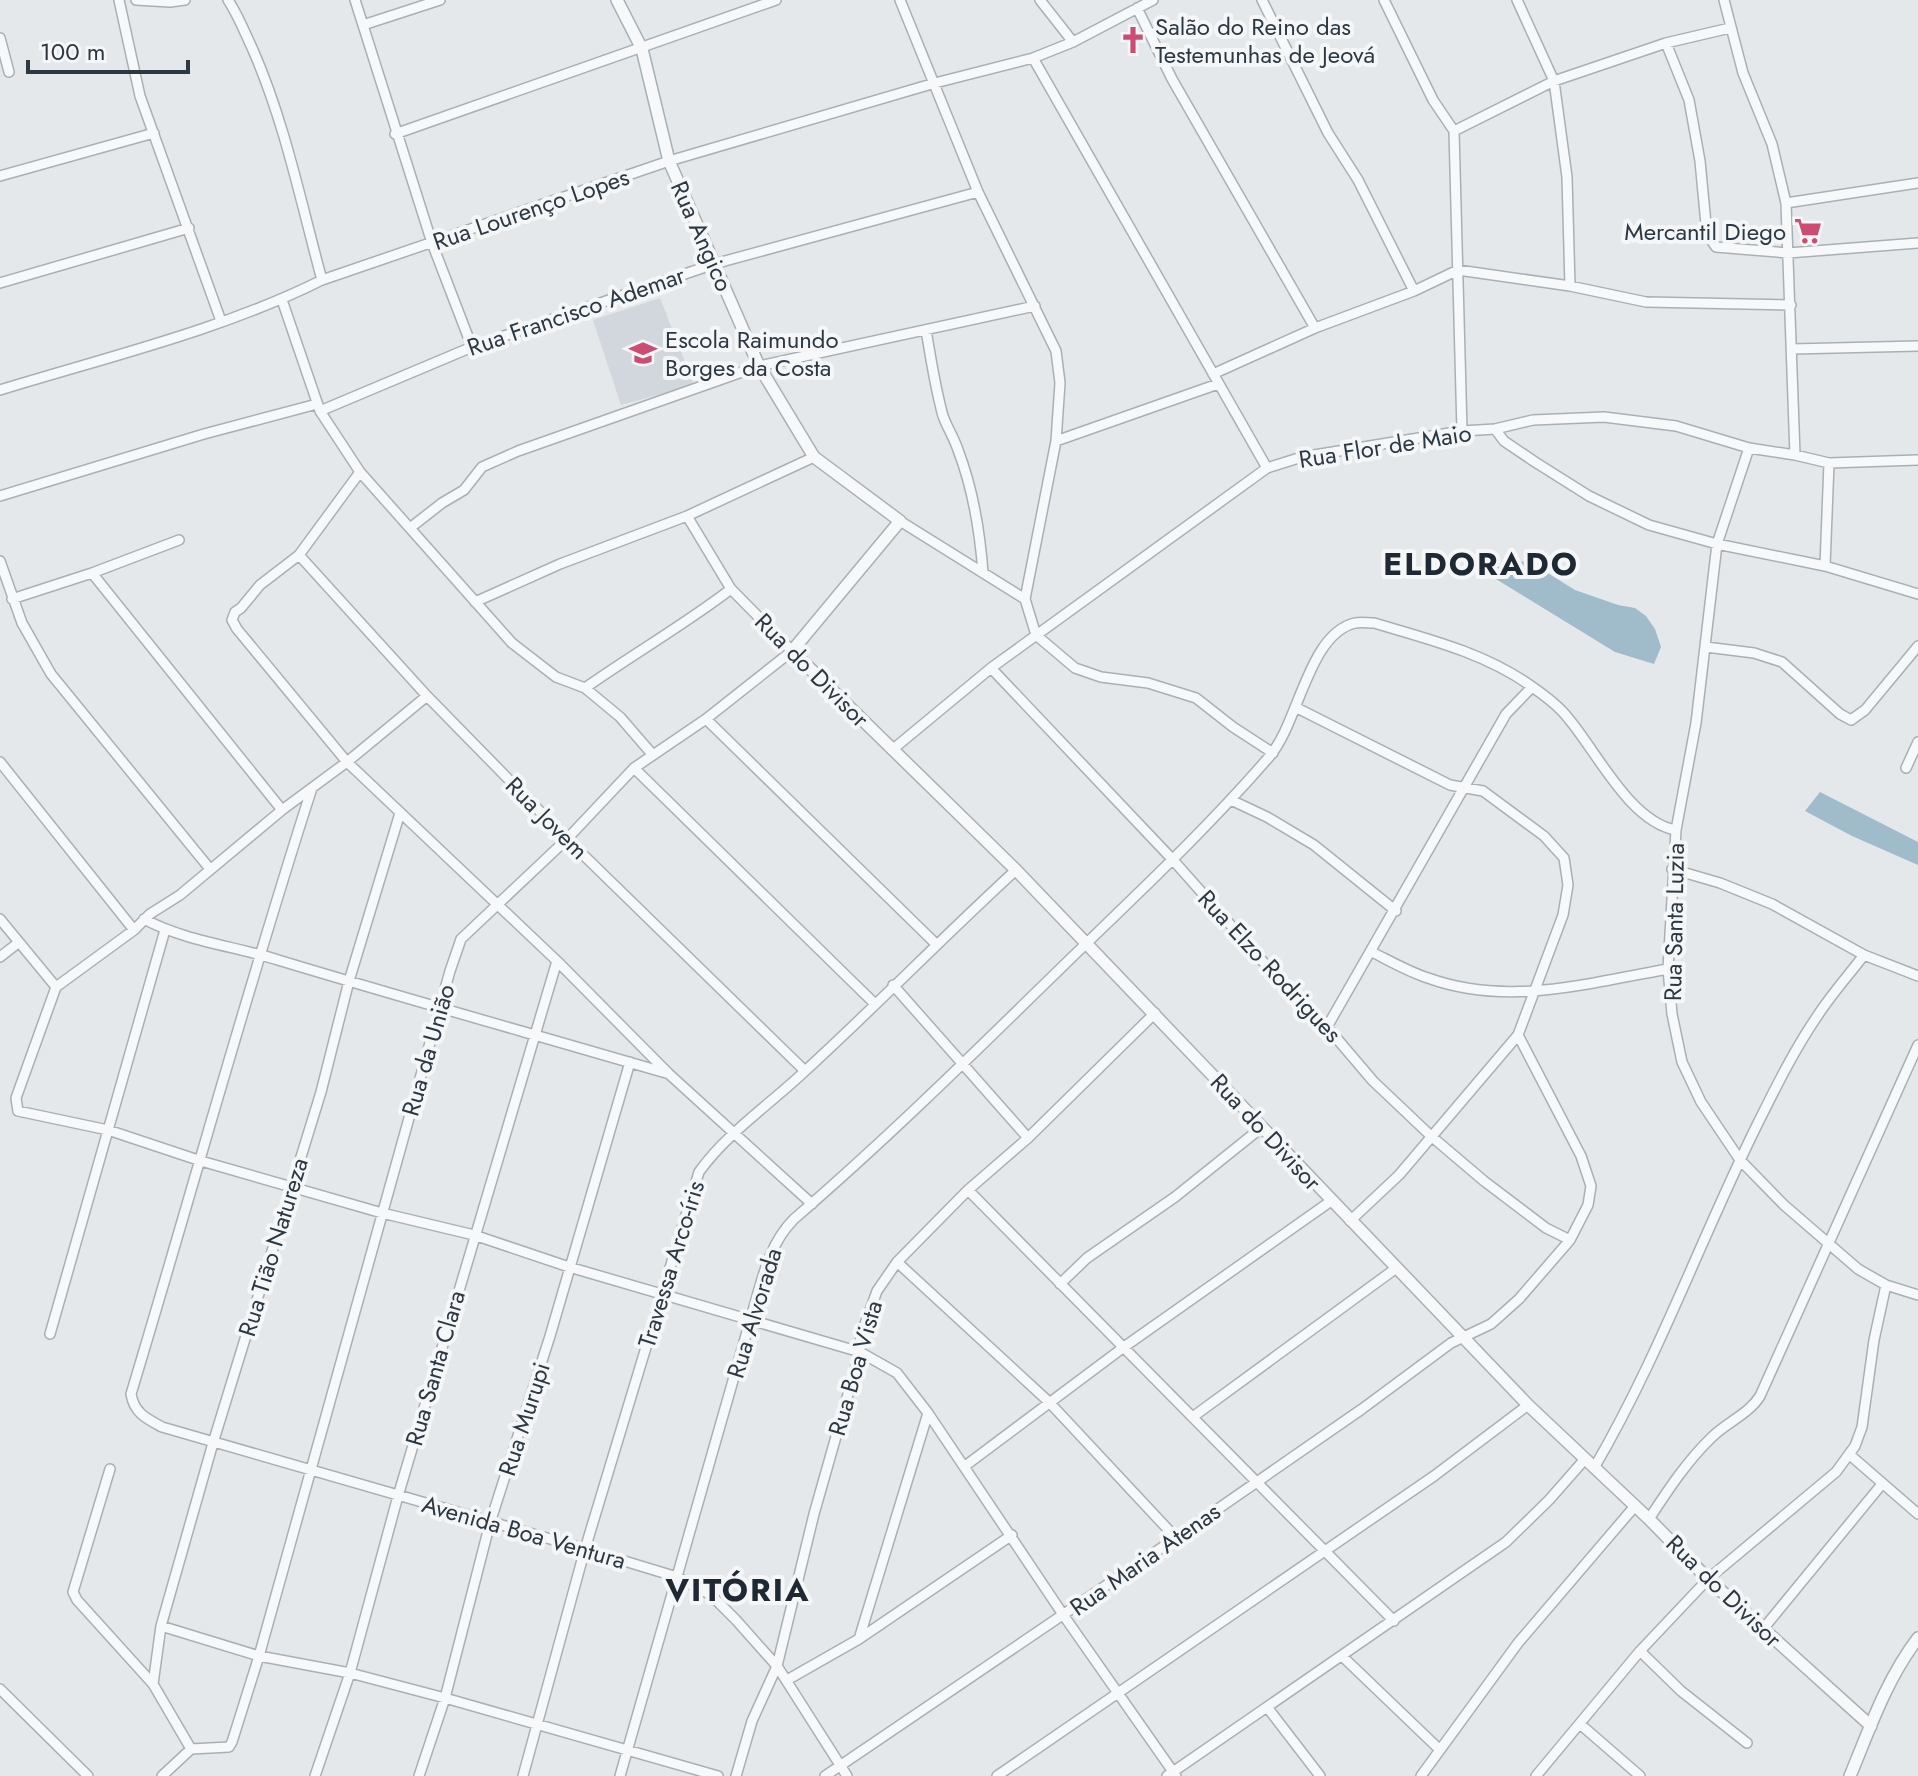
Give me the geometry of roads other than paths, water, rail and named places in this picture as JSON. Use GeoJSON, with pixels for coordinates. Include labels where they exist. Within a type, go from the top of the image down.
{"type":"FeatureCollection","features":[{"type":"Feature","properties":{"kind":"street"},"geometry":{"type":"LineString","coordinates":[[119,0],[140,96],[221,321]]}},
{"type":"Feature","properties":{"kind":"street"},"geometry":{"type":"LineString","coordinates":[[136,0],[185,0]]}},
{"type":"Feature","properties":{"kind":"street"},"geometry":{"type":"LineString","coordinates":[[228,0],[268,88],[322,280]]}},
{"type":"Feature","properties":{"kind":"street"},"geometry":{"type":"LineString","coordinates":[[355,0],[395,134],[472,347]]}},
{"type":"Feature","properties":{"kind":"street"},"geometry":{"type":"LineString","coordinates":[[363,25],[440,0]]}},
{"type":"Feature","properties":{"kind":"street","name":"Rua Angico"},"geometry":{"type":"LineString","coordinates":[[617,0],[642,49],[669,161],[759,366],[814,457],[900,521],[1025,599]]}},
{"type":"Feature","properties":{"kind":"street"},"geometry":{"type":"LineString","coordinates":[[395,134],[776,0]]}},
{"type":"Feature","properties":{"kind":"street"},"geometry":{"type":"LineString","coordinates":[[900,0],[978,192],[1056,351],[1060,383],[1056,441],[1025,599],[1036,635],[1075,668],[1101,677],[1148,683],[1196,698],[1273,753]]}},
{"type":"Feature","properties":{"kind":"street"},"geometry":{"type":"LineString","coordinates":[[1040,0],[1073,42]]}},
{"type":"Feature","properties":{"kind":"street","name":"Rua Lourenço Lopes"},"geometry":{"type":"LineString","coordinates":[[0,390],[221,321],[282,300],[322,280],[669,161],[935,83],[1033,58],[1073,42],[1153,0]]}},
{"type":"Feature","properties":{"kind":"street"},"geometry":{"type":"LineString","coordinates":[[1262,0],[1328,133],[1358,180],[1414,291]]}},
{"type":"Feature","properties":{"kind":"street"},"geometry":{"type":"LineString","coordinates":[[1384,0],[1433,100],[1454,131],[1462,431]]}},
{"type":"Feature","properties":{"kind":"street"},"geometry":{"type":"LineString","coordinates":[[1517,0],[1554,81],[1567,177],[1570,286]]}},
{"type":"Feature","properties":{"kind":"street"},"geometry":{"type":"LineString","coordinates":[[1724,0],[1743,73],[1772,144],[1786,203],[1795,455]]}},
{"type":"Feature","properties":{"kind":"street"},"geometry":{"type":"LineString","coordinates":[[1137,8],[1172,79],[1315,328]]}},
{"type":"Feature","properties":{"kind":"street"},"geometry":{"type":"LineString","coordinates":[[1454,131],[1554,81],[1666,43],[1730,28]]}},
{"type":"Feature","properties":{"kind":"street"},"geometry":{"type":"LineString","coordinates":[[0,38],[9,72]]}},
{"type":"Feature","properties":{"kind":"street"},"geometry":{"type":"LineString","coordinates":[[1666,43],[1689,100],[1709,237],[1716,247],[1788,253],[1918,243]]}},
{"type":"Feature","properties":{"kind":"street"},"geometry":{"type":"LineString","coordinates":[[1033,58],[1267,468]]}},
{"type":"Feature","properties":{"kind":"street"},"geometry":{"type":"LineString","coordinates":[[0,176],[154,133]]}},
{"type":"Feature","properties":{"kind":"street"},"geometry":{"type":"LineString","coordinates":[[1786,203],[1918,183]]}},
{"type":"Feature","properties":{"kind":"street","name":"Rua Francisco Ademar"},"geometry":{"type":"LineString","coordinates":[[0,496],[204,434],[318,407],[472,347],[714,264],[978,192]]}},
{"type":"Feature","properties":{"kind":"street"},"geometry":{"type":"LineString","coordinates":[[0,283],[189,228]]}},
{"type":"Feature","properties":{"kind":"street"},"geometry":{"type":"LineString","coordinates":[[1056,441],[1216,379],[1315,328],[1414,291],[1458,270],[1570,286],[1646,302],[1791,305]]}},
{"type":"Feature","properties":{"kind":"street"},"geometry":{"type":"LineString","coordinates":[[282,300],[318,407],[360,472],[512,643],[556,677],[585,688],[620,717],[652,754]]}},
{"type":"Feature","properties":{"kind":"street"},"geometry":{"type":"LineString","coordinates":[[410,528],[464,490],[482,467],[518,451],[759,366],[1035,306]]}},
{"type":"Feature","properties":{"kind":"street"},"geometry":{"type":"LineString","coordinates":[[926,330],[944,418],[959,451],[968,485],[983,573]]}},
{"type":"Feature","properties":{"kind":"street"},"geometry":{"type":"LineString","coordinates":[[1792,349],[1918,346]]}},
{"type":"Feature","properties":{"kind":"street","name":"Rua Flor de Maio"},"geometry":{"type":"LineString","coordinates":[[892,750],[991,668],[1267,468],[1302,457],[1462,431],[1495,429],[1533,420],[1604,417],[1676,426],[1749,448],[1829,463],[1918,460]]}},
{"type":"Feature","properties":{"kind":"street"},"geometry":{"type":"LineString","coordinates":[[1495,429],[1504,441],[1589,496],[1649,525],[1717,544],[1825,566],[1918,594]]}},
{"type":"Feature","properties":{"kind":"street","name":"Rua Santa Luzia"},"geometry":{"type":"LineString","coordinates":[[1749,448],[1717,544],[1696,723],[1676,830],[1668,969],[1672,1014],[1682,1062],[1701,1102],[1740,1160],[1784,1205],[1858,1269],[1886,1285],[1918,1295]]}},
{"type":"Feature","properties":{"kind":"street"},"geometry":{"type":"LineString","coordinates":[[475,602],[560,564],[687,516],[814,457]]}},
{"type":"Feature","properties":{"kind":"street"},"geometry":{"type":"LineString","coordinates":[[1825,566],[1829,463]]}},
{"type":"Feature","properties":{"kind":"street"},"geometry":{"type":"LineString","coordinates":[[360,472],[299,555],[260,585],[235,612],[232,620],[237,629],[347,762],[557,961],[669,1074],[812,1204]]}},
{"type":"Feature","properties":{"kind":"street","name":"Rua do Divisor"},"geometry":{"type":"LineString","coordinates":[[687,516],[731,589],[1016,870],[1528,1405],[1708,1579],[1871,1726]]}},
{"type":"Feature","properties":{"kind":"street","name":"Rua da União"},"geometry":{"type":"LineString","coordinates":[[191,1749],[229,1747],[259,1656],[461,939],[567,839],[634,768],[706,719],[792,651],[900,521]]}},
{"type":"Feature","properties":{"kind":"street"},"geometry":{"type":"LineString","coordinates":[[12,599],[179,540]]}},
{"type":"Feature","properties":{"kind":"street","name":"Rua Jovem"},"geometry":{"type":"LineString","coordinates":[[299,555],[427,696],[567,839],[805,1071]]}},
{"type":"Feature","properties":{"kind":"street"},"geometry":{"type":"LineString","coordinates":[[0,561],[12,599],[33,645],[51,674],[210,869]]}},
{"type":"Feature","properties":{"kind":"street"},"geometry":{"type":"LineString","coordinates":[[92,573],[282,810]]}},
{"type":"Feature","properties":{"kind":"street"},"geometry":{"type":"LineString","coordinates":[[585,688],[641,648],[688,622],[731,589]]}},
{"type":"Feature","properties":{"kind":"street","name":"Rua Alvorada"},"geometry":{"type":"LineString","coordinates":[[620,1776],[750,1321],[774,1245],[784,1229],[962,1064],[1231,800],[1273,753],[1297,708],[1321,649],[1330,638],[1355,623],[1374,623],[1494,663],[1532,687]]}},
{"type":"Feature","properties":{"kind":"street"},"geometry":{"type":"LineString","coordinates":[[1706,647],[1754,653],[1782,662],[1840,714],[1851,720],[1865,710],[1918,646]]}},
{"type":"Feature","properties":{"kind":"street","name":"Rua Elzo Rodrigues"},"geometry":{"type":"LineString","coordinates":[[991,668],[1173,860],[1373,1081],[1431,1136],[1519,1209],[1570,1240]]}},
{"type":"Feature","properties":{"kind":"street"},"geometry":{"type":"LineString","coordinates":[[1327,1027],[1506,714],[1532,687],[1566,715],[1628,800],[1658,824],[1676,830]]}},
{"type":"Feature","properties":{"kind":"street"},"geometry":{"type":"LineString","coordinates":[[427,696],[180,895],[56,987],[16,1098],[18,1111],[108,1130],[292,1188],[474,1235],[569,1267],[860,1352],[897,1373],[965,1466],[1172,1775],[1506,1542],[1590,1464],[1610,1441],[1776,1087],[1816,1017],[1864,955]]}},
{"type":"Feature","properties":{"kind":"street"},"geometry":{"type":"LineString","coordinates":[[1297,708],[1450,785],[1483,791],[1538,831],[1564,858],[1568,885],[1563,915],[1518,1035],[1399,1175],[1350,1221]]}},
{"type":"Feature","properties":{"kind":"street"},"geometry":{"type":"LineString","coordinates":[[706,719],[936,944]]}},
{"type":"Feature","properties":{"kind":"street"},"geometry":{"type":"LineString","coordinates":[[1906,768],[1918,742]]}},
{"type":"Feature","properties":{"kind":"street"},"geometry":{"type":"LineString","coordinates":[[0,762],[134,930]]}},
{"type":"Feature","properties":{"kind":"street"},"geometry":{"type":"LineString","coordinates":[[634,768],[874,1003]]}},
{"type":"Feature","properties":{"kind":"street"},"geometry":{"type":"LineString","coordinates":[[201,1161],[259,954],[312,788]]}},
{"type":"Feature","properties":{"kind":"street"},"geometry":{"type":"LineString","coordinates":[[1231,800],[1314,845],[1396,911]]}},
{"type":"Feature","properties":{"kind":"street","name":"Rua Tião Natureza"},"geometry":{"type":"LineString","coordinates":[[153,1684],[161,1626],[213,1443],[321,1092],[349,981],[400,813]]}},
{"type":"Feature","properties":{"kind":"street"},"geometry":{"type":"LineString","coordinates":[[1672,869],[1720,883],[1772,904],[1864,955],[1918,976]]}},
{"type":"Feature","properties":{"kind":"street","name":"Travessa Arco-íris"},"geometry":{"type":"LineString","coordinates":[[523,1776],[585,1549],[699,1172],[734,1134],[805,1071],[1016,870]]}},
{"type":"Feature","properties":{"kind":"street"},"geometry":{"type":"LineString","coordinates":[[0,919],[56,987]]}},
{"type":"Feature","properties":{"kind":"street"},"geometry":{"type":"LineString","coordinates":[[144,919],[165,930],[259,954],[669,1074]]}},
{"type":"Feature","properties":{"kind":"street"},"geometry":{"type":"LineString","coordinates":[[50,1334],[165,930]]}},
{"type":"Feature","properties":{"kind":"street"},"geometry":{"type":"LineString","coordinates":[[0,957],[18,943]]}},
{"type":"Feature","properties":{"kind":"street"},"geometry":{"type":"LineString","coordinates":[[1372,952],[1428,978],[1490,992],[1534,993],[1668,969]]}},
{"type":"Feature","properties":{"kind":"street","name":"Rua Santa Clara"},"geometry":{"type":"LineString","coordinates":[[315,1776],[350,1673],[398,1496],[557,961]]}},
{"type":"Feature","properties":{"kind":"street"},"geometry":{"type":"LineString","coordinates":[[893,985],[1028,1138]]}},
{"type":"Feature","properties":{"kind":"street","name":"Rua Boa Vista"},"geometry":{"type":"LineString","coordinates":[[736,1776],[752,1721],[777,1666],[814,1514],[860,1352],[861,1335],[882,1281],[968,1190],[1028,1138],[1155,1013]]}},
{"type":"Feature","properties":{"kind":"street","name":"Rua Maria Atenas"},"geometry":{"type":"LineString","coordinates":[[825,1776],[1064,1616],[1362,1409],[1451,1343],[1491,1324],[1519,1299],[1570,1240],[1588,1205],[1591,1186],[1588,1170],[1518,1035]]}},
{"type":"Feature","properties":{"kind":"street"},"geometry":{"type":"LineString","coordinates":[[1649,1519],[1703,1447],[1723,1427],[1756,1403],[1918,1045]]}},
{"type":"Feature","properties":{"kind":"street","name":"Rua Murupi"},"geometry":{"type":"LineString","coordinates":[[419,1776],[445,1698],[490,1523],[546,1350],[630,1062]]}},
{"type":"Feature","properties":{"kind":"street"},"geometry":{"type":"LineString","coordinates":[[1060,1284],[1087,1258],[1167,1203],[1261,1128]]}},
{"type":"Feature","properties":{"kind":"street","name":"Avenida Boa Ventura"},"geometry":{"type":"LineString","coordinates":[[201,1161],[131,1394],[137,1411],[162,1427],[213,1443],[677,1577],[719,1602],[777,1666],[847,1776]]}},
{"type":"Feature","properties":{"kind":"street"},"geometry":{"type":"LineString","coordinates":[[968,1190],[1394,1621]]}},
{"type":"Feature","properties":{"kind":"street"},"geometry":{"type":"LineString","coordinates":[[965,1466],[1124,1347],[1331,1201]]}},
{"type":"Feature","properties":{"kind":"street"},"geometry":{"type":"LineString","coordinates":[[897,1262],[1049,1402],[1176,1538]]}},
{"type":"Feature","properties":{"kind":"street"},"geometry":{"type":"LineString","coordinates":[[1194,1416],[1395,1269]]}},
{"type":"Feature","properties":{"kind":"street"},"geometry":{"type":"LineString","coordinates":[[1536,1776],[1640,1651],[1708,1579],[1836,1472],[1850,1455],[1862,1427],[1874,1340],[1886,1285]]}},
{"type":"Feature","properties":{"kind":"street"},"geometry":{"type":"LineString","coordinates":[[997,1776],[1434,1476],[1528,1405]]}},
{"type":"Feature","properties":{"kind":"street"},"geometry":{"type":"LineString","coordinates":[[859,1639],[928,1413]]}},
{"type":"Feature","properties":{"kind":"street"},"geometry":{"type":"LineString","coordinates":[[1850,1455],[1918,1514]]}},
{"type":"Feature","properties":{"kind":"street"},"geometry":{"type":"LineString","coordinates":[[110,1469],[73,1592],[153,1684],[191,1749],[162,1776]]}},
{"type":"Feature","properties":{"kind":"street"},"geometry":{"type":"LineString","coordinates":[[1763,1629],[1882,1484]]}},
{"type":"Feature","properties":{"kind":"street"},"geometry":{"type":"LineString","coordinates":[[1421,1776],[1518,1643],[1635,1506]]}},
{"type":"Feature","properties":{"kind":"street"},"geometry":{"type":"LineString","coordinates":[[787,1680],[859,1639],[1012,1535]]}},
{"type":"Feature","properties":{"kind":"street"},"geometry":{"type":"LineString","coordinates":[[161,1626],[259,1656],[350,1673],[445,1698],[718,1776]]}},
{"type":"Feature","properties":{"kind":"street"},"geometry":{"type":"LineString","coordinates":[[1850,1776],[1882,1694],[1918,1638]]}},
{"type":"Feature","properties":{"kind":"street"},"geometry":{"type":"LineString","coordinates":[[1640,1651],[1681,1691],[1747,1743]]}},
{"type":"Feature","properties":{"kind":"street"},"geometry":{"type":"LineString","coordinates":[[1342,1656],[1439,1749]]}},
{"type":"Feature","properties":{"kind":"street"},"geometry":{"type":"LineString","coordinates":[[0,1689],[88,1776]]}},
{"type":"Feature","properties":{"kind":"street"},"geometry":{"type":"LineString","coordinates":[[1267,1707],[1320,1776]]}},
{"type":"Feature","properties":{"kind":"street"},"geometry":{"type":"LineString","coordinates":[[1580,1724],[1640,1776]]}},
{"type":"Feature","properties":{"kind":"water"},"geometry":{"type":"Polygon","coordinates":[[[1524,561],[1575,590],[1635,608],[1646,616],[1655,629],[1661,647],[1654,664],[1615,652],[1491,576],[1491,568],[1524,561]]]}},
{"type":"Feature","properties":{"kind":"water"},"geometry":{"type":"Polygon","coordinates":[[[1820,792],[1918,842],[1918,865],[1805,811],[1820,792]]]}},
{"type":"Feature","properties":{"kind":"place","name":"Salão do Reino das Testemunhas de Jeová"},"geometry":{"type":"Point","coordinates":[1133,40]}},
{"type":"Feature","properties":{"kind":"place","name":"Mercantil Diego"},"geometry":{"type":"Point","coordinates":[1808,231]}},
{"type":"Feature","properties":{"kind":"place","name":"Escola Raimundo Borges da Costa"},"geometry":{"type":"Point","coordinates":[643,353]}},
{"type":"Feature","properties":{"kind":"district","name":"ELDORADO"},"geometry":{"type":"Point","coordinates":[1481,564]}},
{"type":"Feature","properties":{"kind":"district","name":"VITÓRIA"},"geometry":{"type":"Point","coordinates":[738,1590]}}]}
